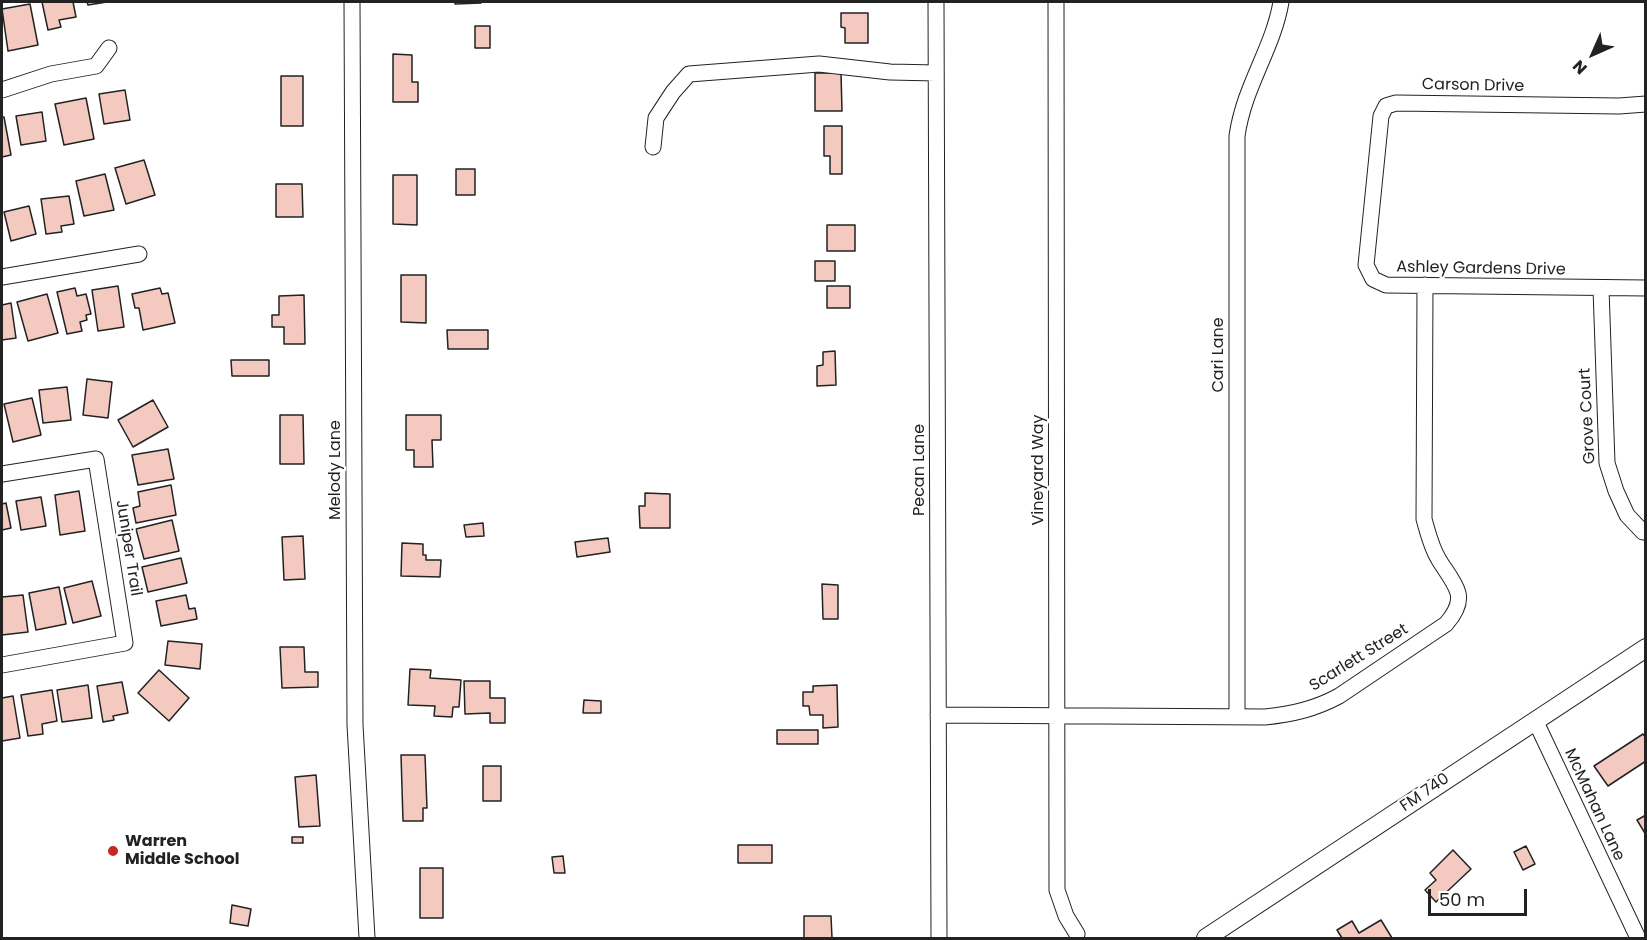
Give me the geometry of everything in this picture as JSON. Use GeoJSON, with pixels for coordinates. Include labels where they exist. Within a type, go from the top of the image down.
{"type":"FeatureCollection","features":[{"type":"Feature","properties":{"kind":"main road","name":"FM 740"},"geometry":{"type":"LineString","coordinates":[[1206,939],[1646,648]]}},
{"type":"Feature","properties":{"kind":"street","name":"Melody Lane"},"geometry":{"type":"LineString","coordinates":[[352,2],[355,725],[367,939]]}},
{"type":"Feature","properties":{"kind":"street","name":"Pecan Lane"},"geometry":{"type":"LineString","coordinates":[[936,2],[939,939]]}},
{"type":"Feature","properties":{"kind":"street","name":"Vineyard Way"},"geometry":{"type":"LineString","coordinates":[[1056,2],[1057,890],[1066,916],[1077,934]]}},
{"type":"Feature","properties":{"kind":"street","name":"Cari Lane"},"geometry":{"type":"LineString","coordinates":[[1237,717],[1237,136],[1246,94],[1274,27],[1281,2]]}},
{"type":"Feature","properties":{"kind":"street"},"geometry":{"type":"LineString","coordinates":[[2,90],[51,74],[96,66],[109,48]]}},
{"type":"Feature","properties":{"kind":"street"},"geometry":{"type":"LineString","coordinates":[[653,147],[656,118],[689,74],[819,64],[890,72],[936,74]]}},
{"type":"Feature","properties":{"kind":"street","name":"Carson Drive"},"geometry":{"type":"LineString","coordinates":[[1374,191],[1381,116],[1386,106],[1391,104],[1619,106],[1646,104]]}},
{"type":"Feature","properties":{"kind":"street","name":"Ashley Gardens Drive"},"geometry":{"type":"LineString","coordinates":[[1374,191],[1366,265],[1373,279],[1386,285],[1646,288]]}},
{"type":"Feature","properties":{"kind":"street"},"geometry":{"type":"LineString","coordinates":[[2,277],[139,254]]}},
{"type":"Feature","properties":{"kind":"street","name":"Scarlett Street"},"geometry":{"type":"LineString","coordinates":[[938,715],[1237,717],[1288,715],[1322,705],[1446,624],[1454,615],[1458,592],[1437,557],[1424,519],[1425,285]]}},
{"type":"Feature","properties":{"kind":"street","name":"Grove Court"},"geometry":{"type":"LineString","coordinates":[[1601,288],[1607,463],[1627,515],[1643,532]]}},
{"type":"Feature","properties":{"kind":"street","name":"Juniper Trail"},"geometry":{"type":"LineString","coordinates":[[2,474],[96,459],[125,643],[2,665]]}},
{"type":"Feature","properties":{"kind":"street","name":"McMahan Lane"},"geometry":{"type":"LineString","coordinates":[[1534,720],[1638,939]]}},
{"type":"Feature","properties":{"kind":"building"},"geometry":{"type":"Polygon","coordinates":[[[42,2],[73,2],[76,17],[59,20],[61,27],[48,30],[42,2]]]}},
{"type":"Feature","properties":{"kind":"building"},"geometry":{"type":"Polygon","coordinates":[[[87,2],[107,2],[88,5],[87,2]]]}},
{"type":"Feature","properties":{"kind":"building"},"geometry":{"type":"Polygon","coordinates":[[[455,2],[481,2],[481,3],[455,4],[455,2]]]}},
{"type":"Feature","properties":{"kind":"building"},"geometry":{"type":"Polygon","coordinates":[[[30,4],[38,45],[8,51],[2,9],[30,4]]]}},
{"type":"Feature","properties":{"kind":"building"},"geometry":{"type":"Polygon","coordinates":[[[841,13],[868,13],[868,43],[845,43],[845,28],[841,27],[841,13]]]}},
{"type":"Feature","properties":{"kind":"building"},"geometry":{"type":"Polygon","coordinates":[[[475,26],[490,26],[490,48],[475,48],[475,26]]]}},
{"type":"Feature","properties":{"kind":"building"},"geometry":{"type":"Polygon","coordinates":[[[393,54],[412,55],[412,82],[418,82],[418,102],[393,102],[393,54]]]}},
{"type":"Feature","properties":{"kind":"building"},"geometry":{"type":"Polygon","coordinates":[[[815,73],[841,73],[842,111],[815,111],[815,73]]]}},
{"type":"Feature","properties":{"kind":"building"},"geometry":{"type":"Polygon","coordinates":[[[281,76],[303,76],[303,126],[281,126],[281,76]]]}},
{"type":"Feature","properties":{"kind":"building"},"geometry":{"type":"Polygon","coordinates":[[[125,90],[130,120],[104,124],[99,94],[125,90]]]}},
{"type":"Feature","properties":{"kind":"building"},"geometry":{"type":"Polygon","coordinates":[[[86,98],[94,139],[64,145],[55,104],[86,98]]]}},
{"type":"Feature","properties":{"kind":"building"},"geometry":{"type":"Polygon","coordinates":[[[42,112],[46,141],[21,145],[16,116],[42,112]]]}},
{"type":"Feature","properties":{"kind":"building"},"geometry":{"type":"Polygon","coordinates":[[[2,117],[4,117],[11,155],[2,157],[2,117]]]}},
{"type":"Feature","properties":{"kind":"building"},"geometry":{"type":"Polygon","coordinates":[[[824,126],[842,126],[842,174],[830,174],[830,156],[824,156],[824,126]]]}},
{"type":"Feature","properties":{"kind":"building"},"geometry":{"type":"Polygon","coordinates":[[[144,160],[155,195],[126,204],[115,168],[144,160]]]}},
{"type":"Feature","properties":{"kind":"building"},"geometry":{"type":"Polygon","coordinates":[[[456,169],[475,169],[475,195],[456,195],[456,169]]]}},
{"type":"Feature","properties":{"kind":"building"},"geometry":{"type":"Polygon","coordinates":[[[105,174],[114,210],[84,216],[76,181],[105,174]]]}},
{"type":"Feature","properties":{"kind":"building"},"geometry":{"type":"Polygon","coordinates":[[[393,175],[417,175],[417,225],[393,224],[393,175]]]}},
{"type":"Feature","properties":{"kind":"building"},"geometry":{"type":"Polygon","coordinates":[[[276,184],[302,184],[303,217],[276,217],[276,184]]]}},
{"type":"Feature","properties":{"kind":"building"},"geometry":{"type":"Polygon","coordinates":[[[69,196],[74,224],[61,226],[62,232],[46,234],[41,199],[69,196]]]}},
{"type":"Feature","properties":{"kind":"building"},"geometry":{"type":"Polygon","coordinates":[[[29,206],[36,234],[11,241],[4,212],[29,206]]]}},
{"type":"Feature","properties":{"kind":"building"},"geometry":{"type":"Polygon","coordinates":[[[827,225],[855,225],[855,251],[827,251],[827,225]]]}},
{"type":"Feature","properties":{"kind":"building"},"geometry":{"type":"Polygon","coordinates":[[[815,261],[835,261],[835,281],[815,281],[815,261]]]}},
{"type":"Feature","properties":{"kind":"building"},"geometry":{"type":"Polygon","coordinates":[[[401,275],[426,275],[426,323],[401,322],[401,275]]]}},
{"type":"Feature","properties":{"kind":"building"},"geometry":{"type":"Polygon","coordinates":[[[118,286],[124,327],[98,331],[92,290],[118,286]]]}},
{"type":"Feature","properties":{"kind":"building"},"geometry":{"type":"Polygon","coordinates":[[[827,286],[850,286],[850,308],[827,308],[827,286]]]}},
{"type":"Feature","properties":{"kind":"building"},"geometry":{"type":"Polygon","coordinates":[[[75,288],[77,296],[86,294],[91,314],[86,315],[87,320],[80,322],[82,331],[67,334],[57,292],[75,288]]]}},
{"type":"Feature","properties":{"kind":"building"},"geometry":{"type":"Polygon","coordinates":[[[160,288],[162,294],[168,293],[175,323],[143,330],[139,308],[135,308],[132,294],[160,288]]]}},
{"type":"Feature","properties":{"kind":"building"},"geometry":{"type":"Polygon","coordinates":[[[47,294],[58,333],[28,341],[17,302],[47,294]]]}},
{"type":"Feature","properties":{"kind":"building"},"geometry":{"type":"Polygon","coordinates":[[[304,295],[305,344],[284,344],[284,327],[272,327],[272,315],[279,315],[279,296],[304,295]]]}},
{"type":"Feature","properties":{"kind":"building"},"geometry":{"type":"Polygon","coordinates":[[[11,303],[16,338],[2,340],[2,305],[11,303]]]}},
{"type":"Feature","properties":{"kind":"building"},"geometry":{"type":"Polygon","coordinates":[[[447,330],[488,330],[488,349],[448,349],[447,330]]]}},
{"type":"Feature","properties":{"kind":"building"},"geometry":{"type":"Polygon","coordinates":[[[835,351],[836,385],[817,386],[817,366],[823,365],[823,352],[835,351]]]}},
{"type":"Feature","properties":{"kind":"building"},"geometry":{"type":"Polygon","coordinates":[[[231,360],[269,360],[269,376],[232,376],[231,360]]]}},
{"type":"Feature","properties":{"kind":"building"},"geometry":{"type":"Polygon","coordinates":[[[87,379],[112,382],[108,418],[83,415],[87,379]]]}},
{"type":"Feature","properties":{"kind":"building"},"geometry":{"type":"Polygon","coordinates":[[[67,387],[71,420],[43,423],[39,390],[67,387]]]}},
{"type":"Feature","properties":{"kind":"building"},"geometry":{"type":"Polygon","coordinates":[[[32,398],[41,435],[13,442],[4,404],[32,398]]]}},
{"type":"Feature","properties":{"kind":"building"},"geometry":{"type":"Polygon","coordinates":[[[153,400],[168,427],[133,447],[118,420],[153,400]]]}},
{"type":"Feature","properties":{"kind":"building"},"geometry":{"type":"Polygon","coordinates":[[[280,415],[303,415],[304,464],[280,464],[280,415]]]}},
{"type":"Feature","properties":{"kind":"building"},"geometry":{"type":"Polygon","coordinates":[[[406,415],[441,415],[441,440],[432,440],[433,467],[414,467],[414,450],[406,450],[406,415]]]}},
{"type":"Feature","properties":{"kind":"building"},"geometry":{"type":"Polygon","coordinates":[[[168,449],[174,479],[138,485],[132,455],[168,449]]]}},
{"type":"Feature","properties":{"kind":"building"},"geometry":{"type":"Polygon","coordinates":[[[171,485],[176,515],[136,523],[133,508],[140,506],[138,492],[171,485]]]}},
{"type":"Feature","properties":{"kind":"building"},"geometry":{"type":"Polygon","coordinates":[[[79,491],[85,531],[60,535],[55,495],[79,491]]]}},
{"type":"Feature","properties":{"kind":"building"},"geometry":{"type":"Polygon","coordinates":[[[645,493],[670,494],[670,528],[640,528],[639,506],[645,506],[645,493]]]}},
{"type":"Feature","properties":{"kind":"building"},"geometry":{"type":"Polygon","coordinates":[[[41,497],[46,526],[21,530],[16,501],[41,497]]]}},
{"type":"Feature","properties":{"kind":"building"},"geometry":{"type":"Polygon","coordinates":[[[6,503],[11,528],[2,530],[2,504],[6,503]]]}},
{"type":"Feature","properties":{"kind":"building"},"geometry":{"type":"Polygon","coordinates":[[[172,520],[179,551],[144,559],[136,529],[172,520]]]}},
{"type":"Feature","properties":{"kind":"building"},"geometry":{"type":"Polygon","coordinates":[[[483,523],[484,536],[466,537],[464,525],[483,523]]]}},
{"type":"Feature","properties":{"kind":"building"},"geometry":{"type":"Polygon","coordinates":[[[303,536],[305,579],[284,580],[282,537],[303,536]]]}},
{"type":"Feature","properties":{"kind":"building"},"geometry":{"type":"Polygon","coordinates":[[[608,538],[610,552],[577,557],[575,542],[608,538]]]}},
{"type":"Feature","properties":{"kind":"building"},"geometry":{"type":"Polygon","coordinates":[[[402,543],[423,544],[423,555],[426,555],[426,560],[441,560],[440,577],[401,576],[402,543]]]}},
{"type":"Feature","properties":{"kind":"building"},"geometry":{"type":"Polygon","coordinates":[[[181,558],[187,583],[148,592],[142,567],[181,558]]]}},
{"type":"Feature","properties":{"kind":"building"},"geometry":{"type":"Polygon","coordinates":[[[92,581],[101,616],[73,623],[64,588],[92,581]]]}},
{"type":"Feature","properties":{"kind":"building"},"geometry":{"type":"Polygon","coordinates":[[[822,584],[838,585],[838,619],[823,619],[822,584]]]}},
{"type":"Feature","properties":{"kind":"building"},"geometry":{"type":"Polygon","coordinates":[[[59,587],[66,624],[36,630],[29,593],[59,587]]]}},
{"type":"Feature","properties":{"kind":"building"},"geometry":{"type":"Polygon","coordinates":[[[23,595],[28,632],[2,635],[2,597],[23,595]]]}},
{"type":"Feature","properties":{"kind":"building"},"geometry":{"type":"Polygon","coordinates":[[[186,595],[189,609],[195,608],[197,619],[161,626],[156,601],[186,595]]]}},
{"type":"Feature","properties":{"kind":"building"},"geometry":{"type":"Polygon","coordinates":[[[168,641],[202,644],[200,669],[165,665],[168,641]]]}},
{"type":"Feature","properties":{"kind":"building"},"geometry":{"type":"Polygon","coordinates":[[[280,647],[304,647],[305,672],[318,672],[318,687],[282,688],[280,647]]]}},
{"type":"Feature","properties":{"kind":"building"},"geometry":{"type":"Polygon","coordinates":[[[410,669],[431,670],[430,678],[461,680],[459,707],[453,707],[452,717],[434,716],[435,706],[408,705],[410,669]]]}},
{"type":"Feature","properties":{"kind":"building"},"geometry":{"type":"Polygon","coordinates":[[[159,670],[189,698],[169,721],[138,693],[159,670]]]}},
{"type":"Feature","properties":{"kind":"building"},"geometry":{"type":"Polygon","coordinates":[[[464,681],[490,681],[490,698],[505,698],[505,723],[490,723],[490,713],[465,714],[464,681]]]}},
{"type":"Feature","properties":{"kind":"building"},"geometry":{"type":"Polygon","coordinates":[[[122,682],[128,713],[113,716],[114,720],[103,722],[97,686],[122,682]]]}},
{"type":"Feature","properties":{"kind":"building"},"geometry":{"type":"Polygon","coordinates":[[[88,685],[92,718],[62,722],[57,690],[88,685]]]}},
{"type":"Feature","properties":{"kind":"building"},"geometry":{"type":"Polygon","coordinates":[[[837,685],[838,727],[823,728],[823,715],[810,715],[809,706],[803,706],[803,692],[813,692],[813,686],[837,685]]]}},
{"type":"Feature","properties":{"kind":"building"},"geometry":{"type":"Polygon","coordinates":[[[52,690],[57,721],[42,724],[43,734],[28,736],[21,695],[52,690]]]}},
{"type":"Feature","properties":{"kind":"building"},"geometry":{"type":"Polygon","coordinates":[[[13,696],[20,738],[2,741],[2,698],[13,696]]]}},
{"type":"Feature","properties":{"kind":"building"},"geometry":{"type":"Polygon","coordinates":[[[584,700],[601,701],[601,713],[583,713],[584,700]]]}},
{"type":"Feature","properties":{"kind":"building"},"geometry":{"type":"Polygon","coordinates":[[[777,730],[818,730],[818,744],[777,744],[777,730]]]}},
{"type":"Feature","properties":{"kind":"building"},"geometry":{"type":"Polygon","coordinates":[[[1643,734],[1646,738],[1646,761],[1608,786],[1594,766],[1643,734]]]}},
{"type":"Feature","properties":{"kind":"building"},"geometry":{"type":"Polygon","coordinates":[[[401,755],[425,755],[427,808],[423,808],[423,821],[403,821],[401,755]]]}},
{"type":"Feature","properties":{"kind":"building"},"geometry":{"type":"Polygon","coordinates":[[[483,766],[501,766],[501,801],[483,801],[483,766]]]}},
{"type":"Feature","properties":{"kind":"building"},"geometry":{"type":"Polygon","coordinates":[[[316,775],[320,826],[299,827],[295,777],[316,775]]]}},
{"type":"Feature","properties":{"kind":"building"},"geometry":{"type":"Polygon","coordinates":[[[1646,815],[1646,835],[1637,820],[1646,815]]]}},
{"type":"Feature","properties":{"kind":"building"},"geometry":{"type":"Polygon","coordinates":[[[292,837],[303,837],[303,843],[292,843],[292,837]]]}},
{"type":"Feature","properties":{"kind":"building"},"geometry":{"type":"Polygon","coordinates":[[[738,845],[772,845],[772,863],[738,863],[738,845]]]}},
{"type":"Feature","properties":{"kind":"building"},"geometry":{"type":"Polygon","coordinates":[[[1526,846],[1535,864],[1523,870],[1514,852],[1526,846]]]}},
{"type":"Feature","properties":{"kind":"building"},"geometry":{"type":"Polygon","coordinates":[[[1453,850],[1471,869],[1436,902],[1425,890],[1436,880],[1430,873],[1453,850]]]}},
{"type":"Feature","properties":{"kind":"building"},"geometry":{"type":"Polygon","coordinates":[[[563,856],[565,873],[554,873],[552,857],[563,856]]]}},
{"type":"Feature","properties":{"kind":"building"},"geometry":{"type":"Polygon","coordinates":[[[420,868],[443,868],[443,918],[420,918],[420,868]]]}},
{"type":"Feature","properties":{"kind":"building"},"geometry":{"type":"Polygon","coordinates":[[[232,905],[251,909],[248,926],[230,923],[232,905]]]}},
{"type":"Feature","properties":{"kind":"building"},"geometry":{"type":"Polygon","coordinates":[[[804,916],[831,916],[832,938],[804,938],[804,916]]]}},
{"type":"Feature","properties":{"kind":"building"},"geometry":{"type":"Polygon","coordinates":[[[1381,920],[1392,938],[1342,938],[1337,930],[1352,921],[1359,933],[1381,920]]]}},
{"type":"Feature","properties":{"kind":"place","name":"Warren Middle School"},"geometry":{"type":"Point","coordinates":[113,851]}}]}
